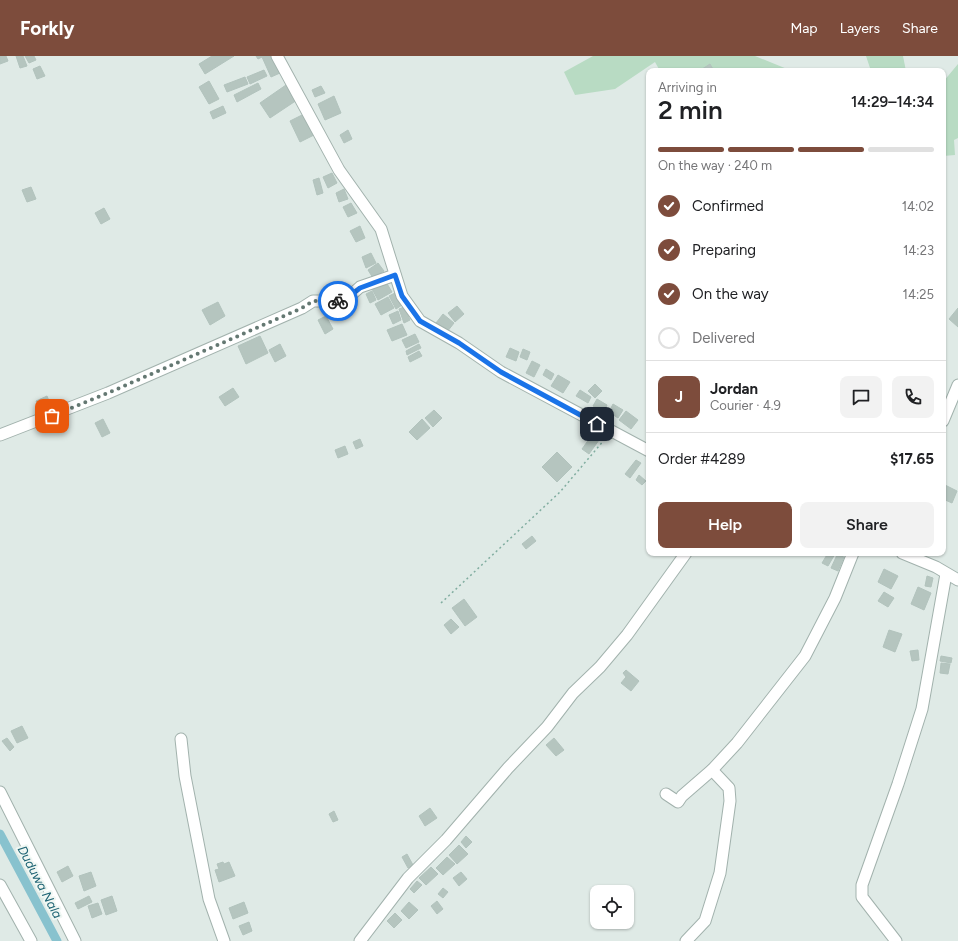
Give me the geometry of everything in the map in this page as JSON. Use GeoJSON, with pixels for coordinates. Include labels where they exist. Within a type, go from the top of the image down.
{"type":"FeatureCollection","features":[{"type":"Feature","properties":{"kind":"street"},"geometry":{"type":"LineString","coordinates":[[277,56],[339,170],[381,229],[402,296],[420,321],[459,343],[501,372],[646,449]]}},
{"type":"Feature","properties":{"kind":"street"},"geometry":{"type":"LineString","coordinates":[[0,435],[108,393],[302,308],[313,301],[339,301],[351,295],[360,288],[395,275]]}},
{"type":"Feature","properties":{"kind":"street"},"geometry":{"type":"LineString","coordinates":[[946,414],[958,386]]}},
{"type":"Feature","properties":{"kind":"street"},"geometry":{"type":"LineString","coordinates":[[360,941],[408,878],[450,836],[508,768],[547,727],[573,693],[600,667],[627,635],[684,556]]}},
{"type":"Feature","properties":{"kind":"street"},"geometry":{"type":"LineString","coordinates":[[666,794],[678,802],[682,796],[712,770],[737,743],[806,656],[841,584],[852,556]]}},
{"type":"Feature","properties":{"kind":"street"},"geometry":{"type":"LineString","coordinates":[[909,556],[936,567],[958,580]]}},
{"type":"Feature","properties":{"kind":"street"},"geometry":{"type":"LineString","coordinates":[[896,941],[862,897],[862,885],[898,784],[922,709],[946,574]]}},
{"type":"Feature","properties":{"kind":"street"},"geometry":{"type":"LineString","coordinates":[[181,739],[185,776],[209,899],[224,941]]}},
{"type":"Feature","properties":{"kind":"street"},"geometry":{"type":"LineString","coordinates":[[686,941],[705,921],[720,872],[730,794],[729,788],[712,770]]}},
{"type":"Feature","properties":{"kind":"street"},"geometry":{"type":"LineString","coordinates":[[0,792],[75,941]]}},
{"type":"Feature","properties":{"kind":"street"},"geometry":{"type":"LineString","coordinates":[[0,884],[31,941]]}},
{"type":"Feature","properties":{"kind":"path"},"geometry":{"type":"LineString","coordinates":[[441,603],[560,492],[611,431]]}},
{"type":"Feature","properties":{"kind":"green space"},"geometry":{"type":"Polygon","coordinates":[[[593,56],[755,56],[785,68],[658,68],[655,62],[615,89],[575,95],[564,72],[593,56]]]}},
{"type":"Feature","properties":{"kind":"green space"},"geometry":{"type":"Polygon","coordinates":[[[866,56],[903,56],[905,68],[870,68],[866,56]]]}},
{"type":"Feature","properties":{"kind":"green space"},"geometry":{"type":"Polygon","coordinates":[[[958,64],[958,138],[954,140],[955,155],[946,156],[946,78],[958,64]]]}},
{"type":"Feature","properties":{"kind":"building"},"geometry":{"type":"Polygon","coordinates":[[[0,56],[6,56],[8,61],[0,64],[0,56]]]}},
{"type":"Feature","properties":{"kind":"building"},"geometry":{"type":"Polygon","coordinates":[[[16,56],[23,56],[27,66],[20,68],[16,56]]]}},
{"type":"Feature","properties":{"kind":"building"},"geometry":{"type":"Polygon","coordinates":[[[25,56],[34,56],[36,60],[29,63],[25,56]]]}},
{"type":"Feature","properties":{"kind":"building"},"geometry":{"type":"Polygon","coordinates":[[[212,56],[234,56],[205,74],[199,64],[212,56]]]}},
{"type":"Feature","properties":{"kind":"building"},"geometry":{"type":"Polygon","coordinates":[[[256,56],[271,56],[280,73],[271,77],[262,57],[258,59],[256,56]]]}},
{"type":"Feature","properties":{"kind":"building"},"geometry":{"type":"Polygon","coordinates":[[[710,64],[712,68],[704,68],[710,64]]]}},
{"type":"Feature","properties":{"kind":"building"},"geometry":{"type":"Polygon","coordinates":[[[40,66],[45,76],[37,79],[33,69],[40,66]]]}},
{"type":"Feature","properties":{"kind":"building"},"geometry":{"type":"Polygon","coordinates":[[[264,70],[267,76],[250,84],[247,77],[264,70]]]}},
{"type":"Feature","properties":{"kind":"building"},"geometry":{"type":"Polygon","coordinates":[[[245,77],[248,84],[227,92],[224,85],[245,77]]]}},
{"type":"Feature","properties":{"kind":"building"},"geometry":{"type":"Polygon","coordinates":[[[209,81],[219,99],[209,104],[199,87],[209,81]]]}},
{"type":"Feature","properties":{"kind":"building"},"geometry":{"type":"Polygon","coordinates":[[[258,83],[261,89],[237,102],[234,95],[258,83]]]}},
{"type":"Feature","properties":{"kind":"building"},"geometry":{"type":"Polygon","coordinates":[[[286,85],[297,100],[270,118],[260,103],[286,85]]]}},
{"type":"Feature","properties":{"kind":"building"},"geometry":{"type":"Polygon","coordinates":[[[321,86],[325,93],[315,97],[312,90],[321,86]]]}},
{"type":"Feature","properties":{"kind":"building"},"geometry":{"type":"Polygon","coordinates":[[[334,96],[341,113],[325,120],[318,104],[334,96]]]}},
{"type":"Feature","properties":{"kind":"building"},"geometry":{"type":"Polygon","coordinates":[[[223,106],[226,113],[213,119],[210,112],[223,106]]]}},
{"type":"Feature","properties":{"kind":"building"},"geometry":{"type":"Polygon","coordinates":[[[304,114],[314,135],[300,142],[290,121],[304,114]]]}},
{"type":"Feature","properties":{"kind":"building"},"geometry":{"type":"Polygon","coordinates":[[[348,130],[352,139],[344,143],[340,135],[348,130]]]}},
{"type":"Feature","properties":{"kind":"building"},"geometry":{"type":"Polygon","coordinates":[[[332,173],[337,183],[328,188],[323,177],[332,173]]]}},
{"type":"Feature","properties":{"kind":"building"},"geometry":{"type":"Polygon","coordinates":[[[319,178],[323,193],[317,195],[313,180],[319,178]]]}},
{"type":"Feature","properties":{"kind":"building"},"geometry":{"type":"Polygon","coordinates":[[[31,187],[36,199],[27,202],[22,190],[31,187]]]}},
{"type":"Feature","properties":{"kind":"building"},"geometry":{"type":"Polygon","coordinates":[[[344,189],[348,199],[339,202],[336,193],[344,189]]]}},
{"type":"Feature","properties":{"kind":"building"},"geometry":{"type":"Polygon","coordinates":[[[351,203],[357,213],[348,217],[343,207],[351,203]]]}},
{"type":"Feature","properties":{"kind":"building"},"geometry":{"type":"Polygon","coordinates":[[[104,208],[110,219],[101,224],[95,213],[104,208]]]}},
{"type":"Feature","properties":{"kind":"building"},"geometry":{"type":"Polygon","coordinates":[[[360,226],[365,238],[356,242],[350,231],[360,226]]]}},
{"type":"Feature","properties":{"kind":"building"},"geometry":{"type":"Polygon","coordinates":[[[371,253],[376,263],[366,268],[362,257],[371,253]]]}},
{"type":"Feature","properties":{"kind":"building"},"geometry":{"type":"Polygon","coordinates":[[[378,263],[384,271],[373,278],[368,270],[378,263]]]}},
{"type":"Feature","properties":{"kind":"building"},"geometry":{"type":"Polygon","coordinates":[[[386,282],[392,292],[378,300],[372,289],[386,282]]]}},
{"type":"Feature","properties":{"kind":"building"},"geometry":{"type":"Polygon","coordinates":[[[372,291],[376,300],[370,303],[366,294],[372,291]]]}},
{"type":"Feature","properties":{"kind":"building"},"geometry":{"type":"Polygon","coordinates":[[[395,293],[402,305],[396,309],[389,296],[395,293]]]}},
{"type":"Feature","properties":{"kind":"building"},"geometry":{"type":"Polygon","coordinates":[[[388,297],[394,308],[381,315],[375,304],[388,297]]]}},
{"type":"Feature","properties":{"kind":"building"},"geometry":{"type":"Polygon","coordinates":[[[218,302],[225,316],[210,325],[202,310],[218,302]]]}},
{"type":"Feature","properties":{"kind":"building"},"geometry":{"type":"Polygon","coordinates":[[[457,306],[464,314],[455,322],[448,313],[457,306]]]}},
{"type":"Feature","properties":{"kind":"building"},"geometry":{"type":"Polygon","coordinates":[[[404,307],[410,320],[404,323],[399,309],[404,307]]]}},
{"type":"Feature","properties":{"kind":"building"},"geometry":{"type":"Polygon","coordinates":[[[958,308],[958,327],[949,319],[958,308]]]}},
{"type":"Feature","properties":{"kind":"building"},"geometry":{"type":"Polygon","coordinates":[[[398,311],[401,320],[393,324],[389,315],[398,311]]]}},
{"type":"Feature","properties":{"kind":"building"},"geometry":{"type":"Polygon","coordinates":[[[443,314],[454,323],[447,332],[436,323],[443,314]]]}},
{"type":"Feature","properties":{"kind":"building"},"geometry":{"type":"Polygon","coordinates":[[[326,316],[333,329],[325,334],[318,320],[326,316]]]}},
{"type":"Feature","properties":{"kind":"building"},"geometry":{"type":"Polygon","coordinates":[[[402,324],[407,335],[392,341],[387,330],[402,324]]]}},
{"type":"Feature","properties":{"kind":"building"},"geometry":{"type":"Polygon","coordinates":[[[415,334],[419,342],[406,348],[402,340],[415,334]]]}},
{"type":"Feature","properties":{"kind":"building"},"geometry":{"type":"Polygon","coordinates":[[[260,336],[268,353],[246,364],[238,346],[260,336]]]}},
{"type":"Feature","properties":{"kind":"building"},"geometry":{"type":"Polygon","coordinates":[[[280,344],[286,356],[275,362],[269,350],[280,344]]]}},
{"type":"Feature","properties":{"kind":"building"},"geometry":{"type":"Polygon","coordinates":[[[419,344],[421,348],[407,355],[406,351],[419,344]]]}},
{"type":"Feature","properties":{"kind":"building"},"geometry":{"type":"Polygon","coordinates":[[[510,348],[519,352],[516,361],[506,357],[510,348]]]}},
{"type":"Feature","properties":{"kind":"building"},"geometry":{"type":"Polygon","coordinates":[[[523,349],[530,352],[527,360],[520,357],[523,349]]]}},
{"type":"Feature","properties":{"kind":"building"},"geometry":{"type":"Polygon","coordinates":[[[419,351],[422,356],[410,362],[408,357],[419,351]]]}},
{"type":"Feature","properties":{"kind":"building"},"geometry":{"type":"Polygon","coordinates":[[[532,361],[540,365],[534,377],[526,373],[532,361]]]}},
{"type":"Feature","properties":{"kind":"building"},"geometry":{"type":"Polygon","coordinates":[[[546,369],[554,374],[551,380],[543,375],[546,369]]]}},
{"type":"Feature","properties":{"kind":"building"},"geometry":{"type":"Polygon","coordinates":[[[558,375],[570,382],[563,393],[551,386],[558,375]]]}},
{"type":"Feature","properties":{"kind":"building"},"geometry":{"type":"Polygon","coordinates":[[[595,384],[602,391],[595,398],[588,391],[595,384]]]}},
{"type":"Feature","properties":{"kind":"building"},"geometry":{"type":"Polygon","coordinates":[[[233,388],[239,397],[225,406],[219,397],[233,388]]]}},
{"type":"Feature","properties":{"kind":"building"},"geometry":{"type":"Polygon","coordinates":[[[580,390],[591,397],[588,403],[576,396],[580,390]]]}},
{"type":"Feature","properties":{"kind":"building"},"geometry":{"type":"Polygon","coordinates":[[[47,396],[52,408],[42,413],[36,401],[47,396]]]}},
{"type":"Feature","properties":{"kind":"building"},"geometry":{"type":"Polygon","coordinates":[[[597,399],[607,405],[604,412],[593,406],[597,399]]]}},
{"type":"Feature","properties":{"kind":"building"},"geometry":{"type":"Polygon","coordinates":[[[613,404],[623,410],[618,418],[609,412],[613,404]]]}},
{"type":"Feature","properties":{"kind":"building"},"geometry":{"type":"Polygon","coordinates":[[[434,410],[442,418],[433,427],[425,418],[434,410]]]}},
{"type":"Feature","properties":{"kind":"building"},"geometry":{"type":"Polygon","coordinates":[[[626,411],[638,420],[631,429],[619,420],[626,411]]]}},
{"type":"Feature","properties":{"kind":"building"},"geometry":{"type":"Polygon","coordinates":[[[103,419],[110,433],[102,437],[95,423],[103,419]]]}},
{"type":"Feature","properties":{"kind":"building"},"geometry":{"type":"Polygon","coordinates":[[[422,419],[430,428],[417,440],[409,432],[422,419]]]}},
{"type":"Feature","properties":{"kind":"building"},"geometry":{"type":"Polygon","coordinates":[[[592,435],[599,440],[589,454],[582,449],[592,435]]]}},
{"type":"Feature","properties":{"kind":"building"},"geometry":{"type":"Polygon","coordinates":[[[360,439],[363,446],[356,449],[353,442],[360,439]]]}},
{"type":"Feature","properties":{"kind":"building"},"geometry":{"type":"Polygon","coordinates":[[[345,446],[348,454],[338,458],[335,450],[345,446]]]}},
{"type":"Feature","properties":{"kind":"building"},"geometry":{"type":"Polygon","coordinates":[[[557,452],[572,467],[557,482],[542,467],[557,452]]]}},
{"type":"Feature","properties":{"kind":"building"},"geometry":{"type":"Polygon","coordinates":[[[636,460],[641,463],[630,478],[625,474],[636,460]]]}},
{"type":"Feature","properties":{"kind":"building"},"geometry":{"type":"Polygon","coordinates":[[[639,475],[646,481],[642,485],[636,480],[639,475]]]}},
{"type":"Feature","properties":{"kind":"building"},"geometry":{"type":"Polygon","coordinates":[[[946,486],[957,491],[952,503],[946,500],[946,486]]]}},
{"type":"Feature","properties":{"kind":"building"},"geometry":{"type":"Polygon","coordinates":[[[532,536],[536,541],[526,549],[522,544],[532,536]]]}},
{"type":"Feature","properties":{"kind":"building"},"geometry":{"type":"Polygon","coordinates":[[[826,556],[834,556],[828,566],[822,563],[826,556]]]}},
{"type":"Feature","properties":{"kind":"building"},"geometry":{"type":"Polygon","coordinates":[[[837,556],[844,557],[838,571],[831,568],[837,556]]]}},
{"type":"Feature","properties":{"kind":"building"},"geometry":{"type":"Polygon","coordinates":[[[884,569],[898,576],[891,589],[878,582],[884,569]]]}},
{"type":"Feature","properties":{"kind":"building"},"geometry":{"type":"Polygon","coordinates":[[[927,576],[933,578],[931,587],[925,586],[927,576]]]}},
{"type":"Feature","properties":{"kind":"building"},"geometry":{"type":"Polygon","coordinates":[[[918,587],[931,593],[924,610],[911,604],[918,587]]]}},
{"type":"Feature","properties":{"kind":"building"},"geometry":{"type":"Polygon","coordinates":[[[884,592],[894,598],[888,607],[878,601],[884,592]]]}},
{"type":"Feature","properties":{"kind":"building"},"geometry":{"type":"Polygon","coordinates":[[[464,599],[477,617],[465,626],[452,608],[464,599]]]}},
{"type":"Feature","properties":{"kind":"building"},"geometry":{"type":"Polygon","coordinates":[[[451,619],[459,627],[451,634],[444,625],[451,619]]]}},
{"type":"Feature","properties":{"kind":"building"},"geometry":{"type":"Polygon","coordinates":[[[889,630],[902,634],[895,652],[883,647],[889,630]]]}},
{"type":"Feature","properties":{"kind":"building"},"geometry":{"type":"Polygon","coordinates":[[[918,650],[919,660],[912,661],[910,651],[918,650]]]}},
{"type":"Feature","properties":{"kind":"building"},"geometry":{"type":"Polygon","coordinates":[[[941,656],[952,658],[951,663],[940,661],[941,656]]]}},
{"type":"Feature","properties":{"kind":"building"},"geometry":{"type":"Polygon","coordinates":[[[941,663],[950,664],[948,674],[940,673],[941,663]]]}},
{"type":"Feature","properties":{"kind":"building"},"geometry":{"type":"Polygon","coordinates":[[[626,670],[639,681],[631,691],[621,683],[626,677],[623,673],[626,670]]]}},
{"type":"Feature","properties":{"kind":"building"},"geometry":{"type":"Polygon","coordinates":[[[22,726],[28,738],[17,743],[11,731],[22,726]]]}},
{"type":"Feature","properties":{"kind":"building"},"geometry":{"type":"Polygon","coordinates":[[[7,738],[14,747],[10,751],[2,741],[7,738]]]}},
{"type":"Feature","properties":{"kind":"building"},"geometry":{"type":"Polygon","coordinates":[[[554,738],[564,750],[556,756],[546,745],[554,738]]]}},
{"type":"Feature","properties":{"kind":"building"},"geometry":{"type":"Polygon","coordinates":[[[430,808],[437,818],[425,826],[419,816],[430,808]]]}},
{"type":"Feature","properties":{"kind":"building"},"geometry":{"type":"Polygon","coordinates":[[[334,811],[338,820],[333,822],[329,814],[334,811]]]}},
{"type":"Feature","properties":{"kind":"building"},"geometry":{"type":"Polygon","coordinates":[[[466,836],[472,842],[466,848],[461,842],[466,836]]]}},
{"type":"Feature","properties":{"kind":"building"},"geometry":{"type":"Polygon","coordinates":[[[459,845],[468,854],[457,864],[449,855],[459,845]]]}},
{"type":"Feature","properties":{"kind":"building"},"geometry":{"type":"Polygon","coordinates":[[[407,854],[413,865],[408,868],[402,857],[407,854]]]}},
{"type":"Feature","properties":{"kind":"building"},"geometry":{"type":"Polygon","coordinates":[[[447,857],[455,864],[443,875],[436,868],[447,857]]]}},
{"type":"Feature","properties":{"kind":"building"},"geometry":{"type":"Polygon","coordinates":[[[223,862],[224,864],[229,862],[235,876],[219,882],[215,870],[219,869],[217,864],[223,862]]]}},
{"type":"Feature","properties":{"kind":"building"},"geometry":{"type":"Polygon","coordinates":[[[68,866],[73,876],[62,882],[57,872],[68,866]]]}},
{"type":"Feature","properties":{"kind":"building"},"geometry":{"type":"Polygon","coordinates":[[[431,867],[438,874],[426,885],[419,878],[431,867]]]}},
{"type":"Feature","properties":{"kind":"building"},"geometry":{"type":"Polygon","coordinates":[[[91,872],[96,886],[84,891],[79,876],[91,872]]]}},
{"type":"Feature","properties":{"kind":"building"},"geometry":{"type":"Polygon","coordinates":[[[461,872],[467,879],[459,886],[453,878],[461,872]]]}},
{"type":"Feature","properties":{"kind":"building"},"geometry":{"type":"Polygon","coordinates":[[[417,881],[422,885],[414,893],[410,889],[417,881]]]}},
{"type":"Feature","properties":{"kind":"building"},"geometry":{"type":"Polygon","coordinates":[[[443,888],[448,892],[443,898],[438,894],[443,888]]]}},
{"type":"Feature","properties":{"kind":"building"},"geometry":{"type":"Polygon","coordinates":[[[89,896],[92,902],[78,909],[75,903],[89,896]]]}},
{"type":"Feature","properties":{"kind":"building"},"geometry":{"type":"Polygon","coordinates":[[[112,896],[117,911],[106,915],[101,900],[112,896]]]}},
{"type":"Feature","properties":{"kind":"building"},"geometry":{"type":"Polygon","coordinates":[[[437,901],[443,909],[437,914],[431,906],[437,901]]]}},
{"type":"Feature","properties":{"kind":"building"},"geometry":{"type":"Polygon","coordinates":[[[244,902],[248,913],[233,919],[229,908],[244,902]]]}},
{"type":"Feature","properties":{"kind":"building"},"geometry":{"type":"Polygon","coordinates":[[[409,902],[418,910],[409,919],[401,911],[409,902]]]}},
{"type":"Feature","properties":{"kind":"building"},"geometry":{"type":"Polygon","coordinates":[[[98,903],[102,914],[92,918],[88,906],[98,903]]]}},
{"type":"Feature","properties":{"kind":"building"},"geometry":{"type":"Polygon","coordinates":[[[395,913],[402,920],[394,928],[387,921],[395,913]]]}},
{"type":"Feature","properties":{"kind":"building"},"geometry":{"type":"Polygon","coordinates":[[[249,922],[252,931],[243,935],[239,926],[249,922]]]}},
{"type":"Feature","properties":{"kind":"waterway","name":"Duduwa Nala"},"geometry":{"type":"LineString","coordinates":[[0,834],[57,941]]}},
{"type":"Feature","properties":{"kind":"way so far"},"geometry":{"type":"LineString","coordinates":[[52,416],[143,378],[302,308],[313,301],[338,301]]}},
{"type":"Feature","properties":{"kind":"route"},"geometry":{"type":"LineString","coordinates":[[338,301],[351,295],[360,288],[395,275],[402,296],[420,321],[459,343],[501,372],[597,424]]}}]}
